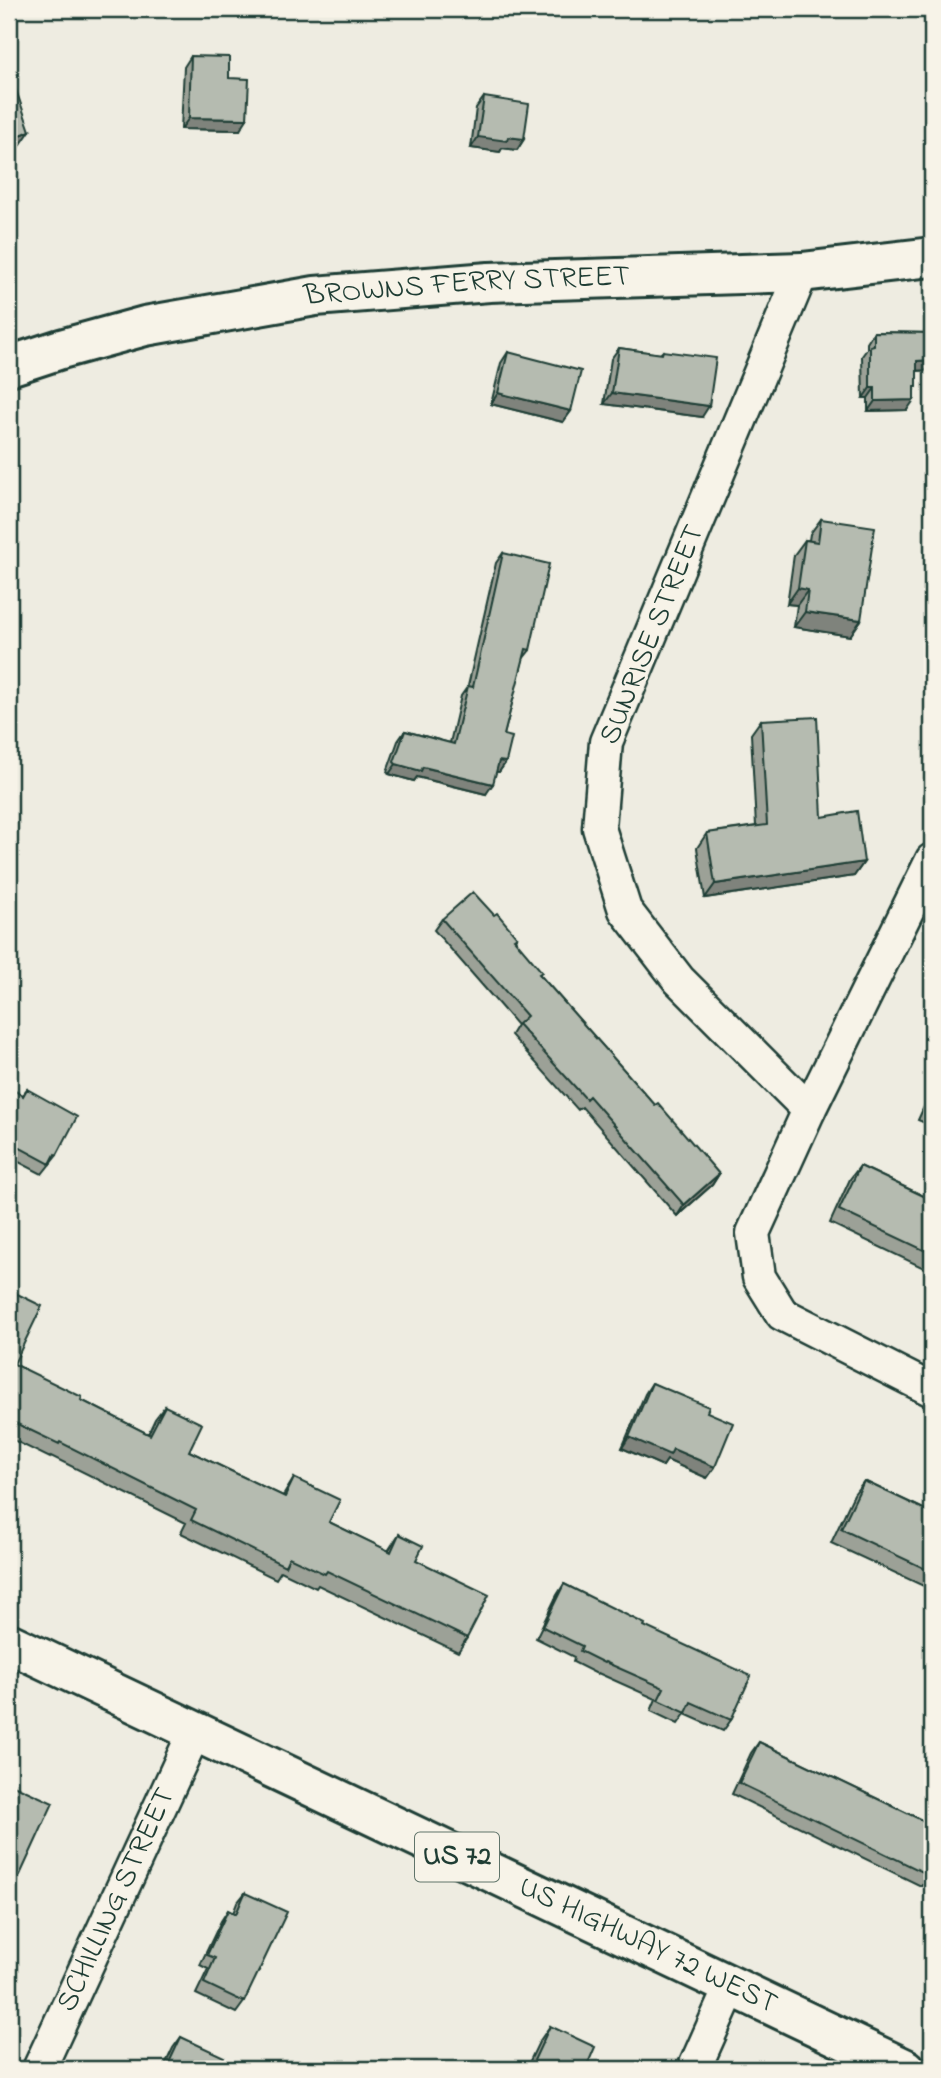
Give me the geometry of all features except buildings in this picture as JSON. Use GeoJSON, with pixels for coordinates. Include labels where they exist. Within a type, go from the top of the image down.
{"type":"FeatureCollection","features":[{"type":"Feature","properties":{"kind":"main road","name":"BROWNS FERRY STREET"},"geometry":{"type":"LineString","coordinates":[[9,366],[145,326],[315,296],[489,282],[802,272],[932,257]]}},
{"type":"Feature","properties":{"kind":"main road","name":"US HIGHWAY 72 WEST"},"geometry":{"type":"LineString","coordinates":[[9,1643],[906,2069]]}},
{"type":"Feature","properties":{"kind":"street","name":"SUNRISE STREET"},"geometry":{"type":"LineString","coordinates":[[802,272],[606,742],[599,828],[625,910],[679,980],[809,1110]]}},
{"type":"Feature","properties":{"kind":"street"},"geometry":{"type":"LineString","coordinates":[[932,860],[809,1110],[753,1233],[759,1277],[782,1314],[932,1390]]}},
{"type":"Feature","properties":{"kind":"street","name":"SCHILLING STREET"},"geometry":{"type":"LineString","coordinates":[[39,2069],[194,1732]]}},
{"type":"Feature","properties":{"kind":"street"},"geometry":{"type":"LineString","coordinates":[[694,2069],[731,1986]]}}]}
